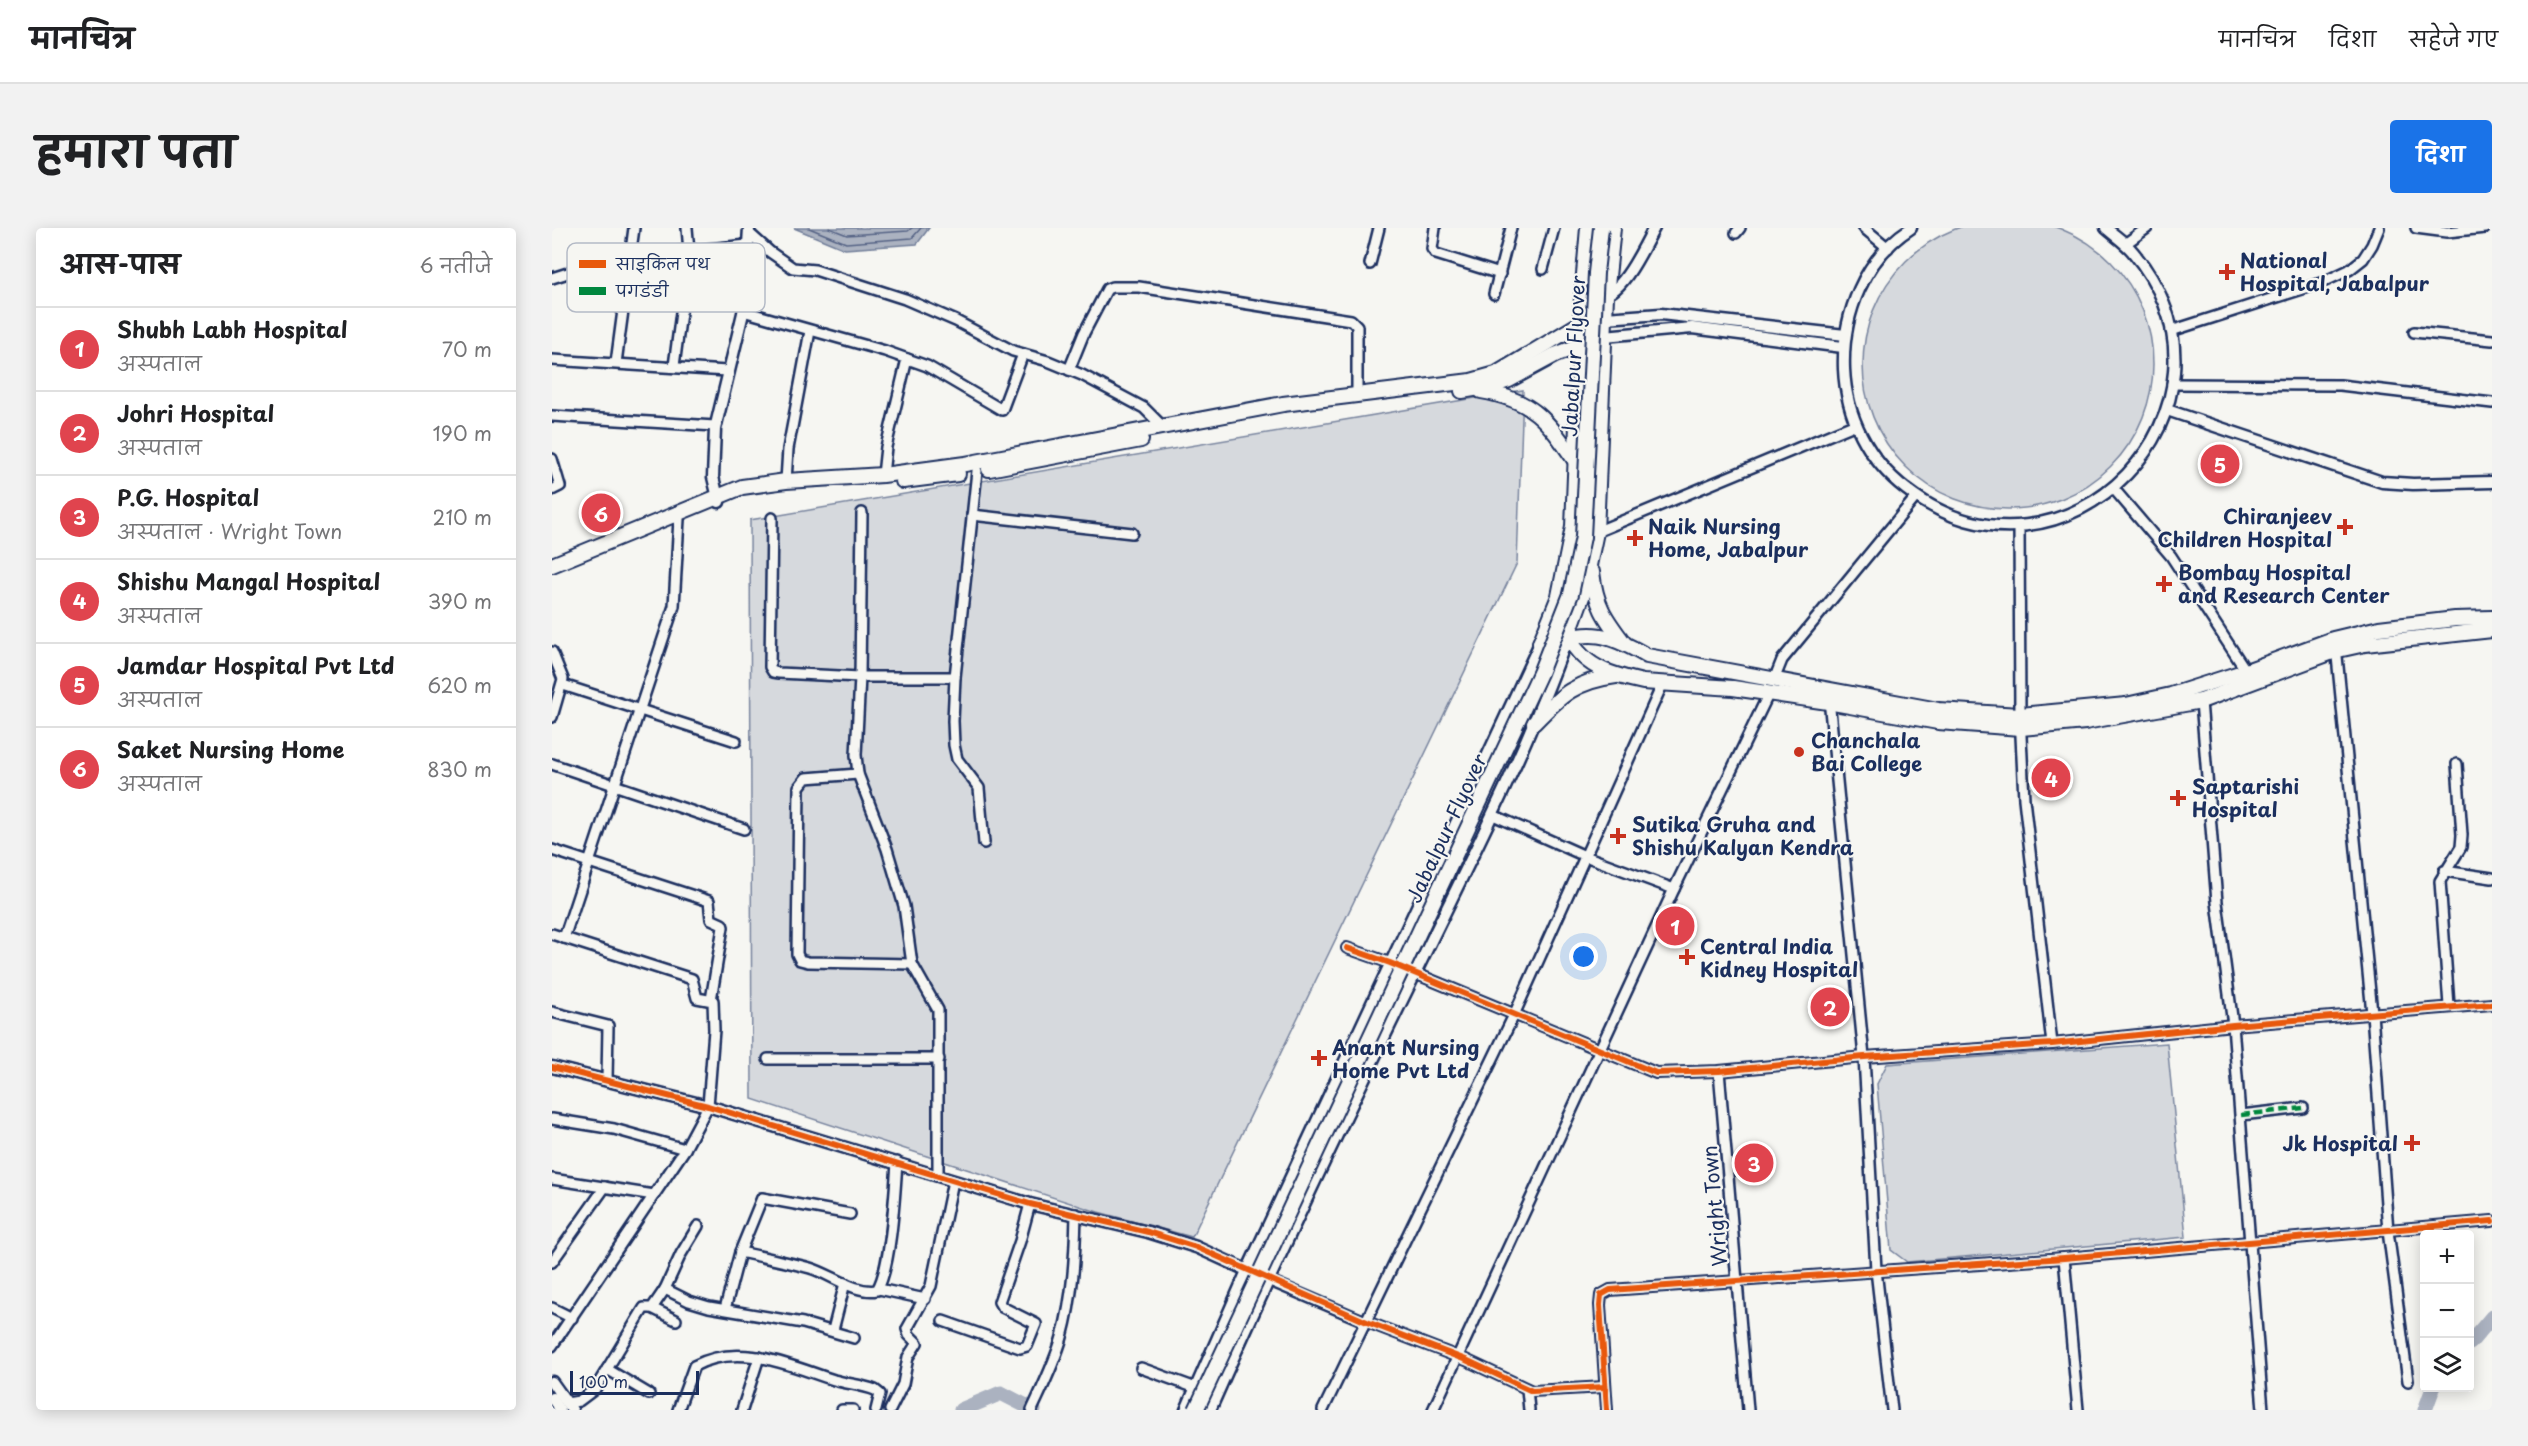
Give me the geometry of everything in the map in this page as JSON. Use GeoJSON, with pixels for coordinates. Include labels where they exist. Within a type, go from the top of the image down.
{"type":"FeatureCollection","features":[{"type":"Feature","properties":{"kind":"main road"},"geometry":{"type":"LineString","coordinates":[[1540,643],[1554,611],[1573,527],[1581,297],[1588,228]]}},
{"type":"Feature","properties":{"kind":"main road","name":"Jabalpur Flyover"},"geometry":{"type":"LineString","coordinates":[[1196,1410],[1535,684],[1557,634],[1571,594],[1583,537],[1596,273],[1601,228]]}},
{"type":"Feature","properties":{"kind":"main road"},"geometry":{"type":"LineString","coordinates":[[1567,638],[1590,564],[1596,532],[1606,296],[1613,228]]}},
{"type":"Feature","properties":{"kind":"main road"},"geometry":{"type":"LineString","coordinates":[[552,573],[679,519],[742,487],[786,481],[883,475],[965,464],[1283,404],[1435,387],[1496,374],[1581,323],[1605,318]]}},
{"type":"Feature","properties":{"kind":"main road"},"geometry":{"type":"LineString","coordinates":[[552,565],[718,499],[773,490],[895,482],[977,471],[1275,413],[1471,390],[1509,381],[1580,344],[1604,336]]}},
{"type":"Feature","properties":{"kind":"main road"},"geometry":{"type":"LineString","coordinates":[[1471,390],[1504,395],[1534,409],[1552,428],[1576,462]]}},
{"type":"Feature","properties":{"kind":"main road"},"geometry":{"type":"LineString","coordinates":[[1590,564],[1594,595],[1601,613],[1624,642]]}},
{"type":"Feature","properties":{"kind":"main road"},"geometry":{"type":"LineString","coordinates":[[1554,611],[1567,638],[1587,662],[1618,675],[1643,682],[1772,686]]}},
{"type":"Feature","properties":{"kind":"main road"},"geometry":{"type":"LineString","coordinates":[[2021,721],[2126,705],[2249,676],[2379,628],[2456,619],[2492,618]]}},
{"type":"Feature","properties":{"kind":"main road"},"geometry":{"type":"LineString","coordinates":[[2336,644],[2365,644],[2492,630]]}},
{"type":"Feature","properties":{"kind":"main road"},"geometry":{"type":"LineString","coordinates":[[1540,643],[1599,634],[1624,642],[1647,656],[1938,722],[2085,722],[2201,701],[2249,676]]}},
{"type":"Feature","properties":{"kind":"main road"},"geometry":{"type":"LineString","coordinates":[[1534,723],[1560,696],[1573,688],[1594,679],[1618,675]]}},
{"type":"Feature","properties":{"kind":"street"},"geometry":{"type":"LineString","coordinates":[[633,243],[634,228]]}},
{"type":"Feature","properties":{"kind":"street"},"geometry":{"type":"LineString","coordinates":[[687,228],[688,243]]}},
{"type":"Feature","properties":{"kind":"street"},"geometry":{"type":"LineString","coordinates":[[1370,264],[1379,228]]}},
{"type":"Feature","properties":{"kind":"street"},"geometry":{"type":"LineString","coordinates":[[1435,228],[1432,249],[1436,254],[1500,274]]}},
{"type":"Feature","properties":{"kind":"street"},"geometry":{"type":"LineString","coordinates":[[1494,294],[1511,228]]}},
{"type":"Feature","properties":{"kind":"street"},"geometry":{"type":"LineString","coordinates":[[1543,269],[1554,228]]}},
{"type":"Feature","properties":{"kind":"street"},"geometry":{"type":"LineString","coordinates":[[1581,297],[1606,296],[1623,281],[1654,228]]}},
{"type":"Feature","properties":{"kind":"street"},"geometry":{"type":"LineString","coordinates":[[1911,228],[1872,265],[1852,303],[1843,347],[1845,392],[1860,437],[1888,476],[1926,505],[1971,522],[2019,526],[2069,515],[2114,489],[2137,466],[2149,449],[2168,410],[2175,368],[2171,331],[2157,286],[2133,251],[2106,228]]}},
{"type":"Feature","properties":{"kind":"street"},"geometry":{"type":"LineString","coordinates":[[2125,244],[2147,228]]}},
{"type":"Feature","properties":{"kind":"street"},"geometry":{"type":"LineString","coordinates":[[2171,331],[2321,283],[2349,270],[2363,259],[2379,228]]}},
{"type":"Feature","properties":{"kind":"street"},"geometry":{"type":"LineString","coordinates":[[2416,228],[2447,232],[2484,228],[2492,231]]}},
{"type":"Feature","properties":{"kind":"street"},"geometry":{"type":"LineString","coordinates":[[1866,229],[1888,248]]}},
{"type":"Feature","properties":{"kind":"street"},"geometry":{"type":"LineString","coordinates":[[749,231],[761,243]]}},
{"type":"Feature","properties":{"kind":"street"},"geometry":{"type":"LineString","coordinates":[[765,247],[793,268],[824,272],[905,299],[1023,354],[1069,370],[1144,408],[1163,427]]}},
{"type":"Feature","properties":{"kind":"street"},"geometry":{"type":"LineString","coordinates":[[552,278],[567,273]]}},
{"type":"Feature","properties":{"kind":"street"},"geometry":{"type":"LineString","coordinates":[[1069,370],[1084,333],[1107,289],[1139,287],[1351,320],[1357,326],[1357,394]]}},
{"type":"Feature","properties":{"kind":"street"},"geometry":{"type":"LineString","coordinates":[[616,363],[624,312]]}},
{"type":"Feature","properties":{"kind":"street"},"geometry":{"type":"LineString","coordinates":[[674,366],[681,312]]}},
{"type":"Feature","properties":{"kind":"street"},"geometry":{"type":"LineString","coordinates":[[718,499],[713,477],[715,426],[743,312]]}},
{"type":"Feature","properties":{"kind":"street"},"geometry":{"type":"LineString","coordinates":[[746,312],[927,366],[1002,410],[1023,354]]}},
{"type":"Feature","properties":{"kind":"street"},"geometry":{"type":"LineString","coordinates":[[1605,318],[1661,314],[1845,335]]}},
{"type":"Feature","properties":{"kind":"street"},"geometry":{"type":"LineString","coordinates":[[1604,336],[1692,328],[1843,347]]}},
{"type":"Feature","properties":{"kind":"street"},"geometry":{"type":"LineString","coordinates":[[786,481],[788,449],[810,331]]}},
{"type":"Feature","properties":{"kind":"street"},"geometry":{"type":"LineString","coordinates":[[2414,332],[2492,340]]}},
{"type":"Feature","properties":{"kind":"street"},"geometry":{"type":"LineString","coordinates":[[883,475],[886,447],[907,359]]}},
{"type":"Feature","properties":{"kind":"street"},"geometry":{"type":"LineString","coordinates":[[552,360],[727,371]]}},
{"type":"Feature","properties":{"kind":"street"},"geometry":{"type":"LineString","coordinates":[[2172,384],[2340,385],[2492,403]]}},
{"type":"Feature","properties":{"kind":"street"},"geometry":{"type":"LineString","coordinates":[[2168,410],[2382,482],[2413,484],[2492,482]]}},
{"type":"Feature","properties":{"kind":"street"},"geometry":{"type":"LineString","coordinates":[[552,416],[715,426]]}},
{"type":"Feature","properties":{"kind":"street"},"geometry":{"type":"LineString","coordinates":[[1596,532],[1856,424]]}},
{"type":"Feature","properties":{"kind":"street"},"geometry":{"type":"LineString","coordinates":[[552,459],[560,486],[552,490]]}},
{"type":"Feature","properties":{"kind":"street"},"geometry":{"type":"LineString","coordinates":[[977,471],[955,677],[953,721],[955,753],[979,788],[984,843]]}},
{"type":"Feature","properties":{"kind":"street"},"geometry":{"type":"LineString","coordinates":[[2114,489],[2171,556],[2249,676]]}},
{"type":"Feature","properties":{"kind":"street"},"geometry":{"type":"LineString","coordinates":[[1433,1410],[1674,889],[1772,686],[1782,660],[1916,497]]}},
{"type":"Feature","properties":{"kind":"street"},"geometry":{"type":"LineString","coordinates":[[862,513],[860,677],[856,755],[858,774],[887,849],[904,906],[912,964],[938,1010],[938,1176]]}},
{"type":"Feature","properties":{"kind":"street"},"geometry":{"type":"LineString","coordinates":[[972,515],[1132,532]]}},
{"type":"Feature","properties":{"kind":"street"},"geometry":{"type":"LineString","coordinates":[[772,518],[770,667],[773,672],[860,677],[955,677]]}},
{"type":"Feature","properties":{"kind":"street"},"geometry":{"type":"LineString","coordinates":[[564,938],[674,606],[677,591],[679,519]]}},
{"type":"Feature","properties":{"kind":"street"},"geometry":{"type":"LineString","coordinates":[[2019,526],[2024,799],[2052,1044]]}},
{"type":"Feature","properties":{"kind":"street"},"geometry":{"type":"LineString","coordinates":[[1210,1410],[1268,1280],[1493,815],[1534,723],[1567,638]]}},
{"type":"Feature","properties":{"kind":"street"},"geometry":{"type":"LineString","coordinates":[[1186,1410],[1247,1271],[1540,643]]}},
{"type":"Feature","properties":{"kind":"street"},"geometry":{"type":"LineString","coordinates":[[2336,644],[2372,1013],[2388,1231],[2408,1381]]}},
{"type":"Feature","properties":{"kind":"street"},"geometry":{"type":"LineString","coordinates":[[552,717],[562,685],[562,674],[553,656]]}},
{"type":"Feature","properties":{"kind":"street"},"geometry":{"type":"LineString","coordinates":[[1323,1410],[1514,1015],[1663,683]]}},
{"type":"Feature","properties":{"kind":"street"},"geometry":{"type":"LineString","coordinates":[[562,685],[640,708],[736,741]]}},
{"type":"Feature","properties":{"kind":"street"},"geometry":{"type":"LineString","coordinates":[[1830,696],[1864,1057],[1876,1270],[1892,1410]]}},
{"type":"Feature","properties":{"kind":"street"},"geometry":{"type":"LineString","coordinates":[[2201,701],[2217,902],[2233,1025],[2241,1115],[2263,1410]]}},
{"type":"Feature","properties":{"kind":"street"},"geometry":{"type":"LineString","coordinates":[[552,764],[744,829]]}},
{"type":"Feature","properties":{"kind":"street"},"geometry":{"type":"LineString","coordinates":[[2449,1006],[2440,881],[2461,846],[2457,764]]}},
{"type":"Feature","properties":{"kind":"street"},"geometry":{"type":"LineString","coordinates":[[858,774],[812,777],[800,783],[798,794],[797,954],[800,960],[808,962],[912,964]]}},
{"type":"Feature","properties":{"kind":"street"},"geometry":{"type":"LineString","coordinates":[[1493,815],[1585,856],[1674,889]]}},
{"type":"Feature","properties":{"kind":"street"},"geometry":{"type":"LineString","coordinates":[[552,850],[709,901],[711,919],[722,924],[723,927],[711,1000],[714,1030],[708,1106],[685,1149],[552,1346]]}},
{"type":"Feature","properties":{"kind":"street"},"geometry":{"type":"LineString","coordinates":[[2444,871],[2492,878]]}},
{"type":"Feature","properties":{"kind":"street"},"geometry":{"type":"LineString","coordinates":[[552,934],[692,979],[697,998],[711,1000]]}},
{"type":"Feature","properties":{"kind":"street"},"geometry":{"type":"LineString","coordinates":[[1347,948],[1390,963],[1414,975],[1656,1073],[1719,1071],[1864,1057],[2052,1044],[2233,1025],[2492,1004]]}},
{"type":"Feature","properties":{"kind":"street"},"geometry":{"type":"LineString","coordinates":[[552,1012],[608,1026],[607,1080]]}},
{"type":"Feature","properties":{"kind":"street"},"geometry":{"type":"LineString","coordinates":[[768,1059],[939,1059]]}},
{"type":"Feature","properties":{"kind":"street"},"geometry":{"type":"LineString","coordinates":[[552,1067],[708,1106],[1030,1204],[1148,1232],[1196,1247],[1367,1322],[1458,1357],[1532,1391],[1605,1387]]}},
{"type":"Feature","properties":{"kind":"street","name":"Wright Town"},"geometry":{"type":"LineString","coordinates":[[1719,1071],[1739,1282],[1748,1410]]}},
{"type":"Feature","properties":{"kind":"street"},"geometry":{"type":"LineString","coordinates":[[2241,1115],[2303,1108]]}},
{"type":"Feature","properties":{"kind":"street"},"geometry":{"type":"LineString","coordinates":[[552,1119],[614,1129],[685,1149]]}},
{"type":"Feature","properties":{"kind":"street"},"geometry":{"type":"LineString","coordinates":[[879,1289],[895,1204],[897,1162]]}},
{"type":"Feature","properties":{"kind":"street"},"geometry":{"type":"LineString","coordinates":[[552,1179],[654,1195]]}},
{"type":"Feature","properties":{"kind":"street"},"geometry":{"type":"LineString","coordinates":[[890,1410],[903,1384],[908,1357],[917,1343],[909,1335],[907,1329],[931,1286],[953,1181]]}},
{"type":"Feature","properties":{"kind":"street"},"geometry":{"type":"LineString","coordinates":[[552,1262],[605,1187]]}},
{"type":"Feature","properties":{"kind":"street"},"geometry":{"type":"LineString","coordinates":[[725,1309],[740,1252],[761,1200],[765,1197],[850,1214]]}},
{"type":"Feature","properties":{"kind":"street"},"geometry":{"type":"LineString","coordinates":[[942,1321],[1020,1348],[1027,1346],[1036,1324],[1002,1307],[999,1302],[1030,1204]]}},
{"type":"Feature","properties":{"kind":"street"},"geometry":{"type":"LineString","coordinates":[[1032,1410],[1054,1359],[1066,1317],[1075,1257],[1076,1214]]}},
{"type":"Feature","properties":{"kind":"street"},"geometry":{"type":"LineString","coordinates":[[1607,1410],[1601,1295],[1610,1290],[2064,1258],[2492,1221]]}},
{"type":"Feature","properties":{"kind":"street"},"geometry":{"type":"LineString","coordinates":[[652,1308],[665,1289],[681,1254],[698,1226]]}},
{"type":"Feature","properties":{"kind":"street"},"geometry":{"type":"LineString","coordinates":[[740,1252],[813,1269],[845,1283],[872,1291],[879,1289],[925,1299]]}},
{"type":"Feature","properties":{"kind":"street"},"geometry":{"type":"LineString","coordinates":[[2064,1258],[2078,1410]]}},
{"type":"Feature","properties":{"kind":"street"},"geometry":{"type":"LineString","coordinates":[[833,1330],[845,1283]]}},
{"type":"Feature","properties":{"kind":"street"},"geometry":{"type":"LineString","coordinates":[[665,1289],[689,1301],[803,1323],[854,1338]]}},
{"type":"Feature","properties":{"kind":"street"},"geometry":{"type":"LineString","coordinates":[[552,1308],[572,1318]]}},
{"type":"Feature","properties":{"kind":"street"},"geometry":{"type":"LineString","coordinates":[[567,1408],[591,1394],[644,1308],[652,1308],[676,1320]]}},
{"type":"Feature","properties":{"kind":"street"},"geometry":{"type":"LineString","coordinates":[[678,1410],[694,1366],[721,1358],[744,1355],[759,1357],[833,1380],[875,1390],[880,1394],[876,1410]]}},
{"type":"Feature","properties":{"kind":"street"},"geometry":{"type":"LineString","coordinates":[[742,1410],[759,1357]]}},
{"type":"Feature","properties":{"kind":"street"},"geometry":{"type":"LineString","coordinates":[[1141,1368],[1196,1388]]}},
{"type":"Feature","properties":{"kind":"street"},"geometry":{"type":"LineString","coordinates":[[607,1370],[649,1394]]}},
{"type":"Feature","properties":{"kind":"street"},"geometry":{"type":"LineString","coordinates":[[552,1382],[567,1408]]}},
{"type":"Feature","properties":{"kind":"street"},"geometry":{"type":"LineString","coordinates":[[1527,1389],[1529,1410]]}},
{"type":"Feature","properties":{"kind":"street"},"geometry":{"type":"LineString","coordinates":[[552,1398],[567,1408]]}},
{"type":"Feature","properties":{"kind":"street"},"geometry":{"type":"LineString","coordinates":[[842,1410],[854,1410]]}},
{"type":"Feature","properties":{"kind":"shaded area"},"geometry":{"type":"Polygon","coordinates":[[[2008,219],[2036,222],[2064,230],[2089,243],[2111,261],[2129,283],[2142,308],[2150,336],[2153,364],[2150,392],[2142,420],[2129,445],[2111,467],[2089,485],[2064,498],[2036,506],[2008,509],[1980,506],[1952,498],[1927,485],[1905,467],[1887,445],[1874,420],[1866,392],[1863,364],[1866,336],[1874,308],[1887,283],[1905,261],[1927,243],[1952,230],[1980,222],[2008,219]]]}},
{"type":"Feature","properties":{"kind":"shaded area"},"geometry":{"type":"Polygon","coordinates":[[[1523,390],[1517,563],[1192,1237],[1098,1212],[752,1099],[750,520],[1523,390]]]}},
{"type":"Feature","properties":{"kind":"shaded area"},"geometry":{"type":"Polygon","coordinates":[[[2167,1043],[2186,1237],[1907,1262],[1891,1250],[1877,1084],[1887,1064],[2167,1043]]]}},
{"type":"Feature","properties":{"kind":"water"},"geometry":{"type":"Polygon","coordinates":[[[794,228],[929,228],[917,244],[845,249],[794,228]]]}},
{"type":"Feature","properties":{"kind":"waterway"},"geometry":{"type":"LineString","coordinates":[[2474,1338],[2492,1317]]}},
{"type":"Feature","properties":{"kind":"waterway"},"geometry":{"type":"LineString","coordinates":[[2425,1410],[2432,1392]]}},
{"type":"Feature","properties":{"kind":"waterway"},"geometry":{"type":"LineString","coordinates":[[961,1410],[1001,1393],[1034,1410]]}},
{"type":"Feature","properties":{"kind":"marked path"},"geometry":{"type":"LineString","coordinates":[[2241,1115],[2303,1108]]}},
{"type":"Feature","properties":{"kind":"cycle path"},"geometry":{"type":"LineString","coordinates":[[1347,948],[1390,963],[1656,1073],[1719,1071],[1864,1057],[2052,1044],[2233,1025],[2492,1004]]}},
{"type":"Feature","properties":{"kind":"cycle path"},"geometry":{"type":"LineString","coordinates":[[552,1067],[708,1106],[1030,1204],[1148,1232],[1196,1247],[1367,1322],[1466,1360],[1532,1391],[1605,1387]]}},
{"type":"Feature","properties":{"kind":"cycle path"},"geometry":{"type":"LineString","coordinates":[[1607,1410],[1600,1305],[1601,1295],[1610,1290],[2064,1258],[2492,1221]]}},
{"type":"Feature","properties":{"kind":"place","name":"National Hospital, Jabalpur"},"geometry":{"type":"Point","coordinates":[2227,272]}},
{"type":"Feature","properties":{"kind":"place","name":"Jamdar Hospital Pvt Ltd"},"geometry":{"type":"Point","coordinates":[2220,464]}},
{"type":"Feature","properties":{"kind":"place","name":"Saket Nursing Home"},"geometry":{"type":"Point","coordinates":[601,513]}},
{"type":"Feature","properties":{"kind":"place","name":"Chiranjeev Children Hospital"},"geometry":{"type":"Point","coordinates":[2345,527]}},
{"type":"Feature","properties":{"kind":"place","name":"Naik Nursing Home, Jabalpur"},"geometry":{"type":"Point","coordinates":[1635,538]}},
{"type":"Feature","properties":{"kind":"place","name":"Bombay Hospital and Research Center"},"geometry":{"type":"Point","coordinates":[2164,584]}},
{"type":"Feature","properties":{"kind":"place","name":"Chanchala Bai College"},"geometry":{"type":"Point","coordinates":[1799,752]}},
{"type":"Feature","properties":{"kind":"place","name":"Shishu Mangal Hospital"},"geometry":{"type":"Point","coordinates":[2051,778]}},
{"type":"Feature","properties":{"kind":"place","name":"Saptarishi Hospital"},"geometry":{"type":"Point","coordinates":[2178,798]}},
{"type":"Feature","properties":{"kind":"place","name":"Sutika Gruha and Shishu Kalyan Kendra"},"geometry":{"type":"Point","coordinates":[1618,836]}},
{"type":"Feature","properties":{"kind":"place","name":"Shubh Labh Hospital"},"geometry":{"type":"Point","coordinates":[1675,926]}},
{"type":"Feature","properties":{"kind":"place","name":"Central India Kidney Hospital"},"geometry":{"type":"Point","coordinates":[1687,957]}},
{"type":"Feature","properties":{"kind":"place","name":"Johri Hospital"},"geometry":{"type":"Point","coordinates":[1830,1007]}},
{"type":"Feature","properties":{"kind":"place","name":"Anant Nursing Home Pvt Ltd"},"geometry":{"type":"Point","coordinates":[1319,1058]}},
{"type":"Feature","properties":{"kind":"place","name":"Jk Hospital"},"geometry":{"type":"Point","coordinates":[2412,1143]}},
{"type":"Feature","properties":{"kind":"place","name":"P.G. Hospital"},"geometry":{"type":"Point","coordinates":[1754,1163]}}]}
